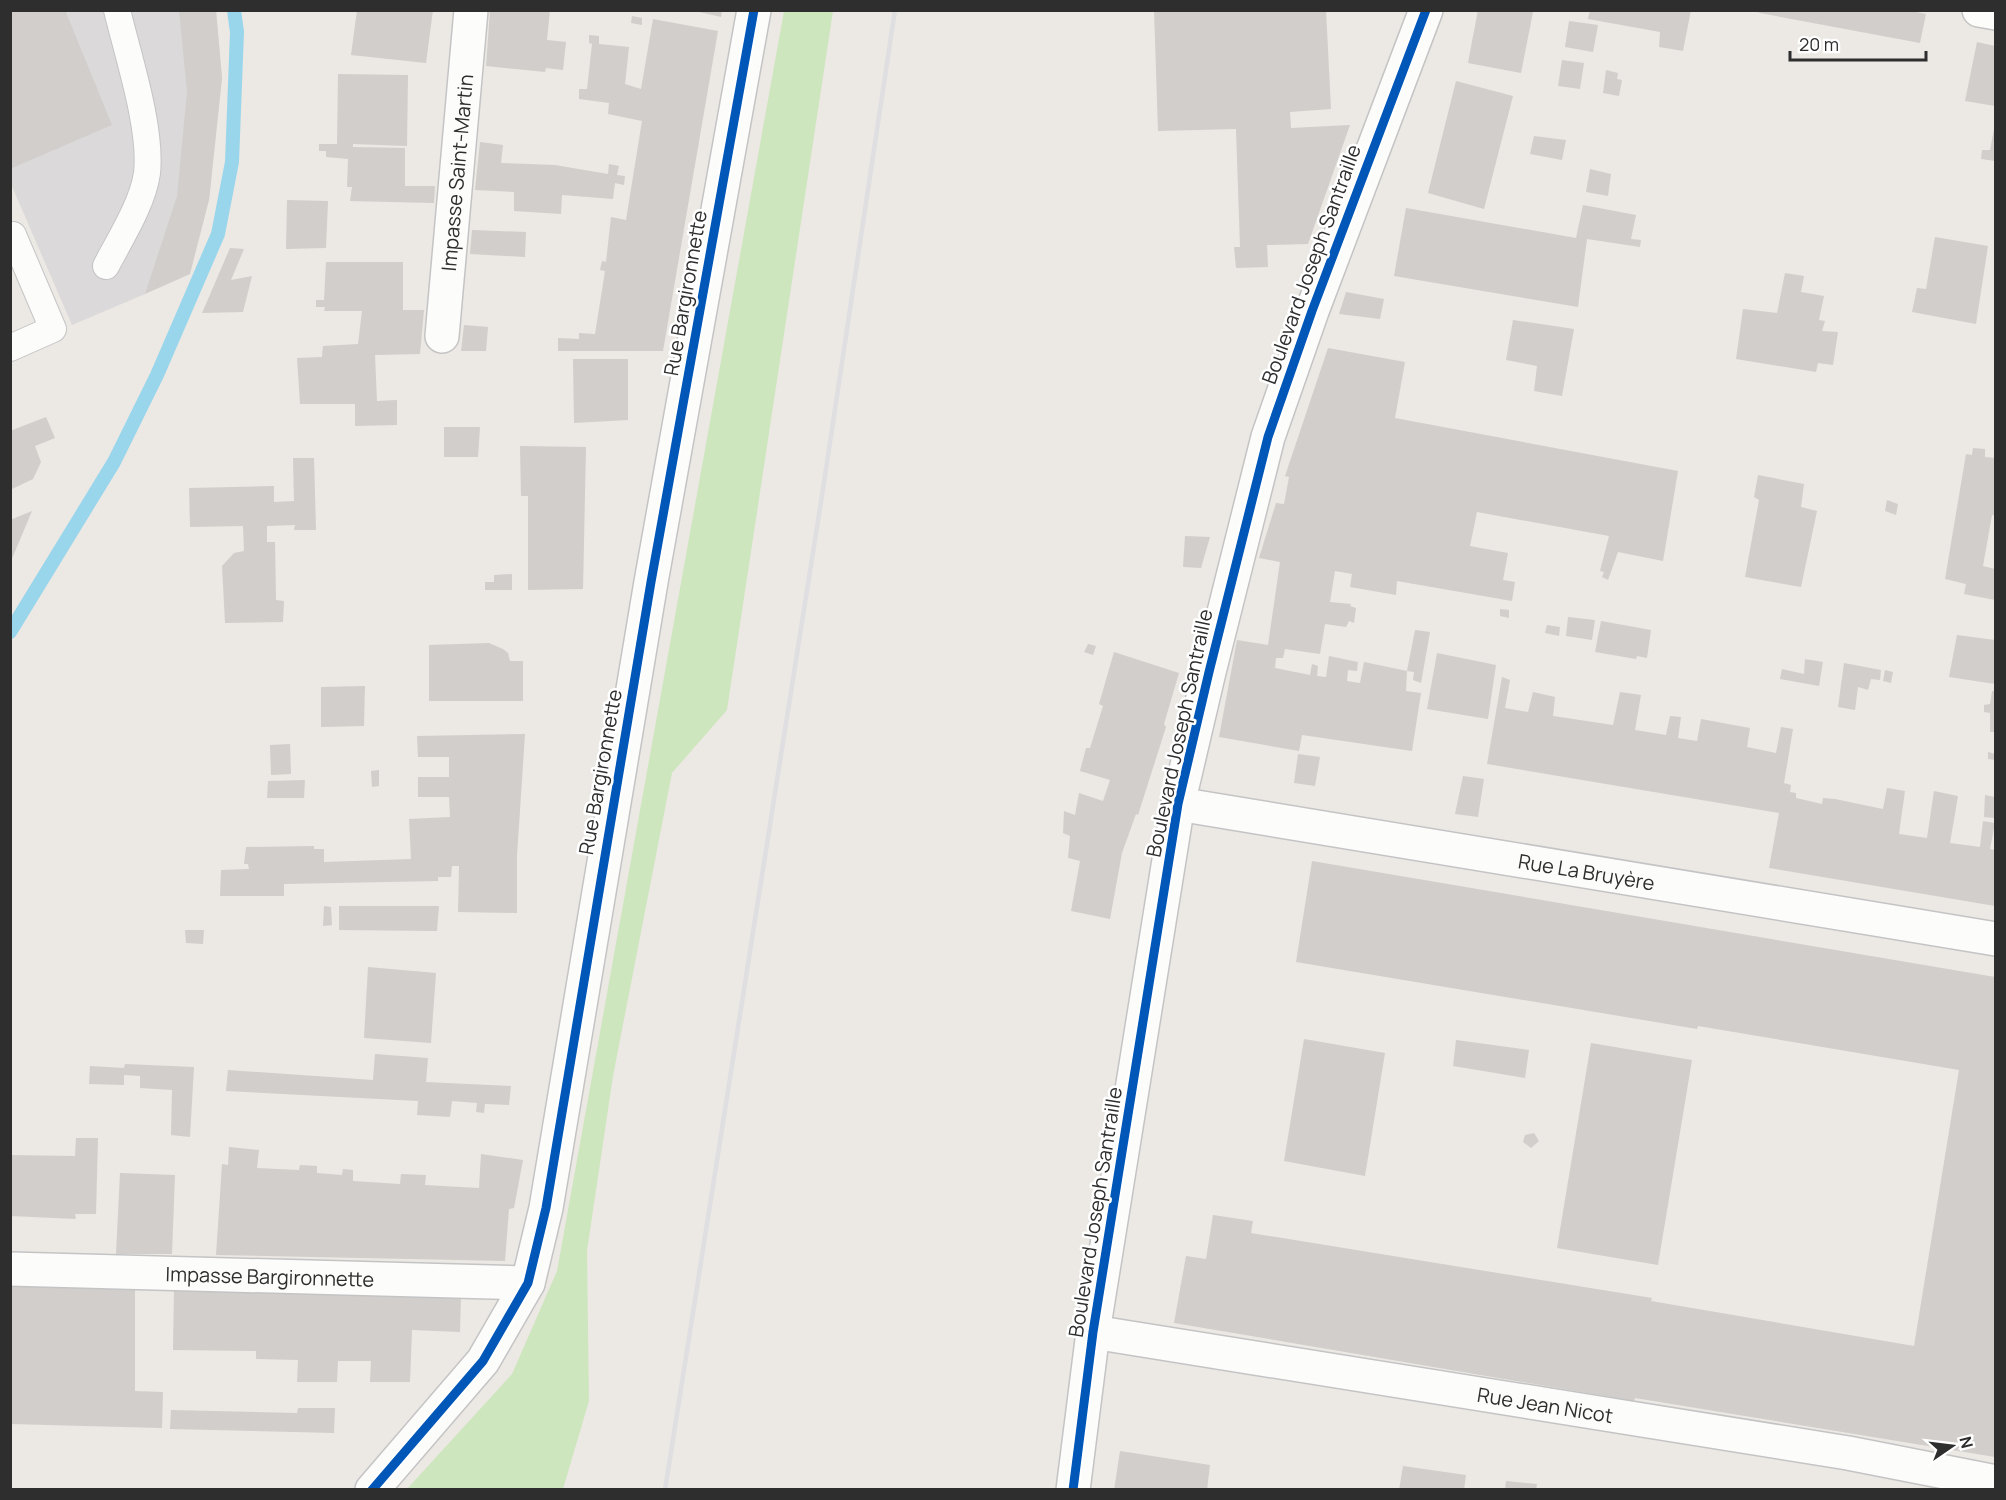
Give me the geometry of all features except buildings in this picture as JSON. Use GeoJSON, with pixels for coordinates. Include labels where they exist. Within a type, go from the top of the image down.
{"type":"FeatureCollection","features":[{"type":"Feature","properties":{"kind":"street","name":"Impasse Saint-Martin"},"geometry":{"type":"LineString","coordinates":[[442,336],[471,10]]}},
{"type":"Feature","properties":{"kind":"street","name":"Rue Bargironnette"},"geometry":{"type":"LineString","coordinates":[[372,1490],[483,1360],[528,1284],[546,1208],[651,582],[754,10]]}},
{"type":"Feature","properties":{"kind":"street","name":"Boulevard Joseph Santraille"},"geometry":{"type":"LineString","coordinates":[[1073,1490],[1093,1332],[1178,804],[1268,437],[1316,300],[1426,10]]}},
{"type":"Feature","properties":{"kind":"street"},"geometry":{"type":"LineString","coordinates":[[1979,10],[1995,13]]}},
{"type":"Feature","properties":{"kind":"street","name":"Rue La Bruyère"},"geometry":{"type":"LineString","coordinates":[[1178,804],[1995,939]]}},
{"type":"Feature","properties":{"kind":"street","name":"Impasse Bargironnette"},"geometry":{"type":"LineString","coordinates":[[10,1269],[528,1284]]}},
{"type":"Feature","properties":{"kind":"street","name":"Rue Jean Nicot"},"geometry":{"type":"LineString","coordinates":[[1093,1332],[1848,1453],[1962,1483],[1995,1482]]}},
{"type":"Feature","properties":{"kind":"lane"},"geometry":{"type":"LineString","coordinates":[[106,266],[137,204],[147,174],[146,138],[117,10]]}},
{"type":"Feature","properties":{"kind":"lane"},"geometry":{"type":"LineString","coordinates":[[10,237],[13,235],[53,329],[10,348]]}},
{"type":"Feature","properties":{"kind":"shaded area"},"geometry":{"type":"Polygon","coordinates":[[[10,11],[216,11],[222,78],[209,200],[145,294],[72,325],[11,184],[10,11]]]}},
{"type":"Feature","properties":{"kind":"green space"},"geometry":{"type":"Polygon","coordinates":[[[784,11],[833,11],[727,710],[672,773],[613,1076],[587,1251],[589,1401],[563,1489],[407,1489],[512,1374],[557,1271],[784,11]]]}},
{"type":"Feature","properties":{"kind":"waterway"},"geometry":{"type":"LineString","coordinates":[[10,632],[114,462],[157,375],[218,234],[232,162],[237,32],[234,10]]}},
{"type":"Feature","properties":{"kind":"railway"},"geometry":{"type":"LineString","coordinates":[[665,1490],[823,489],[895,10]]}},
{"type":"Feature","properties":{"kind":"cycle path"},"geometry":{"type":"LineString","coordinates":[[372,1490],[483,1361],[528,1283],[546,1208],[651,582],[754,10]]}},
{"type":"Feature","properties":{"kind":"cycle path"},"geometry":{"type":"LineString","coordinates":[[1073,1490],[1093,1332],[1178,804],[1209,672],[1268,437],[1312,311],[1426,10]]}}]}
